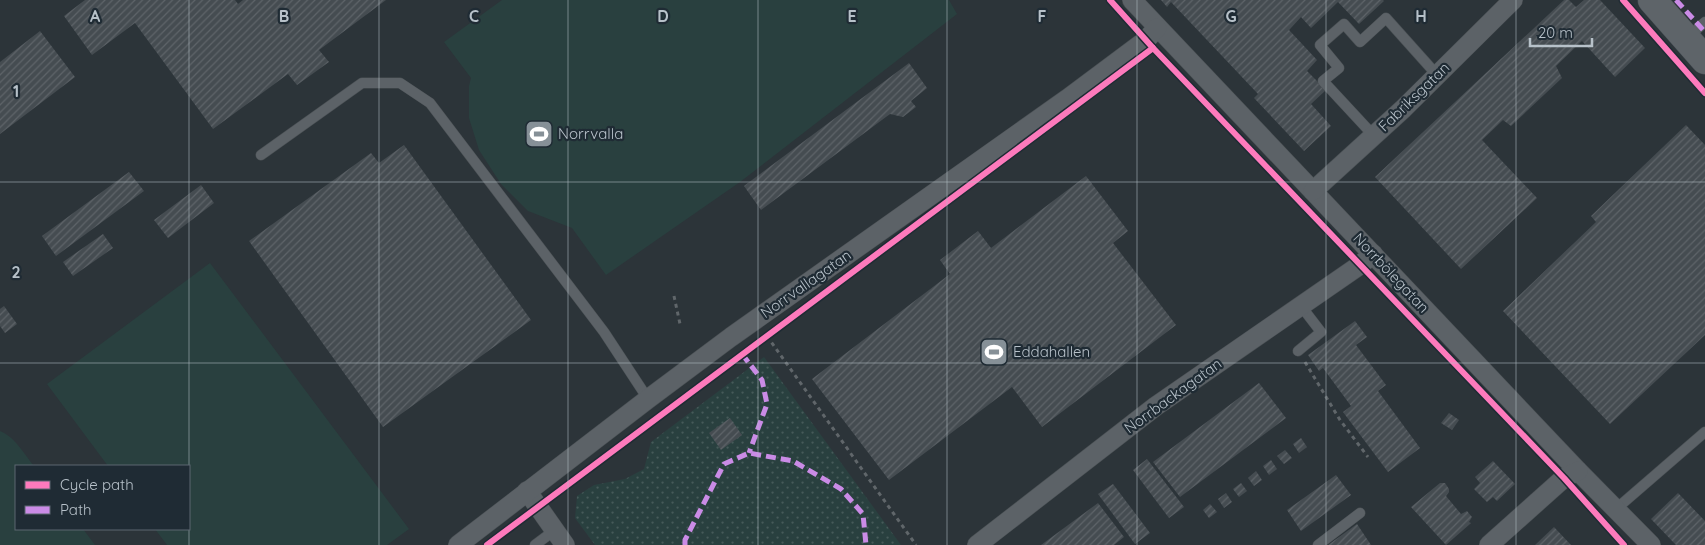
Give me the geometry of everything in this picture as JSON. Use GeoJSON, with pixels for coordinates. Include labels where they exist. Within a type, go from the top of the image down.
{"type":"FeatureCollection","features":[{"type":"Feature","properties":{"kind":"main road"},"geometry":{"type":"LineString","coordinates":[[1652,0],[1696,30],[1705,60]]}},
{"type":"Feature","properties":{"kind":"street","name":"Norrbölegatan"},"geometry":{"type":"LineString","coordinates":[[1132,0],[1578,471],[1651,545]]}},
{"type":"Feature","properties":{"kind":"street","name":"Fabriksgatan"},"geometry":{"type":"LineString","coordinates":[[1313,191],[1438,75],[1513,0]]}},
{"type":"Feature","properties":{"kind":"street","name":"Norrvallagatan"},"geometry":{"type":"LineString","coordinates":[[458,545],[739,331],[1067,99],[1146,40],[1158,28]]}},
{"type":"Feature","properties":{"kind":"street","name":"Norrbackagatan"},"geometry":{"type":"LineString","coordinates":[[977,545],[1156,406],[1360,266],[1373,254]]}},
{"type":"Feature","properties":{"kind":"street"},"geometry":{"type":"LineString","coordinates":[[1499,542],[1564,478],[1578,471]]}},
{"type":"Feature","properties":{"kind":"street"},"geometry":{"type":"LineString","coordinates":[[527,491],[560,537]]}},
{"type":"Feature","properties":{"kind":"lane"},"geometry":{"type":"LineString","coordinates":[[1374,136],[1323,81],[1339,68],[1320,45],[1344,24],[1360,42],[1386,18],[1438,75]]}},
{"type":"Feature","properties":{"kind":"lane"},"geometry":{"type":"LineString","coordinates":[[261,155],[362,83],[400,83],[430,103],[604,332],[648,399]]}},
{"type":"Feature","properties":{"kind":"lane"},"geometry":{"type":"LineString","coordinates":[[1298,351],[1321,332],[1302,306]]}},
{"type":"Feature","properties":{"kind":"lane"},"geometry":{"type":"LineString","coordinates":[[1616,509],[1705,432]]}},
{"type":"Feature","properties":{"kind":"lane"},"geometry":{"type":"LineString","coordinates":[[1318,545],[1360,513]]}},
{"type":"Feature","properties":{"kind":"lane"},"geometry":{"type":"LineString","coordinates":[[535,545],[560,537]]}},
{"type":"Feature","properties":{"kind":"path"},"geometry":{"type":"LineString","coordinates":[[674,296],[680,324]]}},
{"type":"Feature","properties":{"kind":"path"},"geometry":{"type":"LineString","coordinates":[[766,336],[916,545]]}},
{"type":"Feature","properties":{"kind":"path"},"geometry":{"type":"LineString","coordinates":[[1298,351],[1340,420],[1368,457]]}},
{"type":"Feature","properties":{"kind":"green space"},"geometry":{"type":"Polygon","coordinates":[[[502,0],[949,0],[957,14],[740,182],[606,275],[572,228],[528,211],[501,184],[479,150],[469,118],[469,86],[471,78],[444,42],[502,0]]]}},
{"type":"Feature","properties":{"kind":"green space"},"geometry":{"type":"Polygon","coordinates":[[[210,263],[409,529],[387,545],[167,545],[156,530],[190,530],[190,465],[107,465],[47,384],[210,263]]]}},
{"type":"Feature","properties":{"kind":"green space"},"geometry":{"type":"Polygon","coordinates":[[[764,357],[901,545],[595,545],[575,518],[577,496],[594,485],[625,479],[644,469],[651,442],[764,357]]]}},
{"type":"Feature","properties":{"kind":"green space"},"geometry":{"type":"Polygon","coordinates":[[[0,431],[15,442],[33,465],[15,465],[15,530],[84,530],[95,545],[0,545],[0,431]]]}},
{"type":"Feature","properties":{"kind":"building"},"geometry":{"type":"Polygon","coordinates":[[[85,0],[235,0],[238,4],[243,0],[386,0],[319,50],[329,62],[297,85],[288,74],[213,129],[135,23],[92,55],[64,16],[85,0]]]}},
{"type":"Feature","properties":{"kind":"building"},"geometry":{"type":"Polygon","coordinates":[[[1161,0],[1384,1],[1359,24],[1338,2],[1311,28],[1301,17],[1289,30],[1317,60],[1307,71],[1326,90],[1311,104],[1331,126],[1304,151],[1254,98],[1258,94],[1171,2],[1167,7],[1161,0]]]}},
{"type":"Feature","properties":{"kind":"building"},"geometry":{"type":"Polygon","coordinates":[[[1564,0],[1569,0],[1576,7],[1584,0],[1600,0],[1645,48],[1615,77],[1582,41],[1556,66],[1562,78],[1511,126],[1503,120],[1482,140],[1537,198],[1461,269],[1375,177],[1564,0]]]}},
{"type":"Feature","properties":{"kind":"building"},"geometry":{"type":"Polygon","coordinates":[[[40,31],[75,77],[0,134],[0,62],[40,31]]]}},
{"type":"Feature","properties":{"kind":"building"},"geometry":{"type":"Polygon","coordinates":[[[909,63],[927,88],[911,101],[916,107],[903,117],[890,114],[761,210],[744,186],[909,63]]]}},
{"type":"Feature","properties":{"kind":"building"},"geometry":{"type":"Polygon","coordinates":[[[1686,125],[1705,145],[1705,335],[1610,424],[1503,311],[1596,222],[1591,216],[1686,125]]]}},
{"type":"Feature","properties":{"kind":"building"},"geometry":{"type":"Polygon","coordinates":[[[404,145],[531,320],[383,427],[249,241],[371,153],[379,163],[404,145]]]}},
{"type":"Feature","properties":{"kind":"building"},"geometry":{"type":"Polygon","coordinates":[[[129,172],[144,191],[56,256],[42,236],[129,172]]]}},
{"type":"Feature","properties":{"kind":"building","name":"Eddahallen"},"geometry":{"type":"Polygon","coordinates":[[[1086,176],[1128,231],[1113,243],[1176,325],[1042,427],[1012,387],[889,480],[812,379],[950,274],[940,260],[978,231],[991,248],[1086,176]]]}},
{"type":"Feature","properties":{"kind":"building"},"geometry":{"type":"Polygon","coordinates":[[[201,185],[214,203],[168,238],[154,220],[201,185]]]}},
{"type":"Feature","properties":{"kind":"building"},"geometry":{"type":"Polygon","coordinates":[[[103,234],[113,248],[73,276],[63,262],[103,234]]]}},
{"type":"Feature","properties":{"kind":"building"},"geometry":{"type":"Polygon","coordinates":[[[4,306],[17,324],[5,333],[0,326],[0,309],[4,306]]]}},
{"type":"Feature","properties":{"kind":"building"},"geometry":{"type":"Polygon","coordinates":[[[1355,321],[1367,337],[1356,345],[1386,385],[1378,391],[1420,448],[1388,472],[1343,412],[1351,406],[1323,368],[1319,371],[1308,355],[1355,321]]]}},
{"type":"Feature","properties":{"kind":"building"},"geometry":{"type":"Polygon","coordinates":[[[1259,383],[1286,418],[1180,497],[1153,462],[1259,383]]]}},
{"type":"Feature","properties":{"kind":"building"},"geometry":{"type":"Polygon","coordinates":[[[1449,413],[1459,420],[1452,430],[1441,423],[1449,413]]]}},
{"type":"Feature","properties":{"kind":"building"},"geometry":{"type":"Polygon","coordinates":[[[730,418],[742,435],[721,450],[709,433],[730,418]]]}},
{"type":"Feature","properties":{"kind":"building"},"geometry":{"type":"Polygon","coordinates":[[[1301,438],[1307,447],[1299,453],[1293,444],[1301,438]]]}},
{"type":"Feature","properties":{"kind":"building"},"geometry":{"type":"Polygon","coordinates":[[[1285,450],[1292,458],[1284,464],[1277,456],[1285,450]]]}},
{"type":"Feature","properties":{"kind":"building"},"geometry":{"type":"Polygon","coordinates":[[[1147,459],[1184,507],[1169,518],[1133,470],[1147,459]]]}},
{"type":"Feature","properties":{"kind":"building"},"geometry":{"type":"Polygon","coordinates":[[[1271,460],[1277,469],[1269,475],[1263,466],[1271,460]]]}},
{"type":"Feature","properties":{"kind":"building"},"geometry":{"type":"Polygon","coordinates":[[[1493,461],[1515,484],[1497,501],[1493,497],[1487,502],[1474,489],[1480,483],[1475,477],[1493,461]]]}},
{"type":"Feature","properties":{"kind":"building"},"geometry":{"type":"Polygon","coordinates":[[[1256,471],[1262,480],[1254,486],[1248,478],[1256,471]]]}},
{"type":"Feature","properties":{"kind":"building"},"geometry":{"type":"Polygon","coordinates":[[[1336,475],[1351,495],[1301,531],[1287,510],[1336,475]]]}},
{"type":"Feature","properties":{"kind":"building"},"geometry":{"type":"Polygon","coordinates":[[[1241,483],[1247,491],[1239,497],[1233,489],[1241,483]]]}},
{"type":"Feature","properties":{"kind":"building"},"geometry":{"type":"Polygon","coordinates":[[[1440,483],[1445,483],[1449,489],[1446,496],[1461,514],[1467,511],[1472,517],[1469,522],[1471,523],[1446,545],[1411,507],[1440,483]]]}},
{"type":"Feature","properties":{"kind":"building"},"geometry":{"type":"Polygon","coordinates":[[[1113,484],[1150,533],[1135,544],[1098,494],[1113,484]]]}},
{"type":"Feature","properties":{"kind":"building"},"geometry":{"type":"Polygon","coordinates":[[[1226,493],[1232,502],[1224,508],[1218,499],[1226,493]]]}},
{"type":"Feature","properties":{"kind":"building"},"geometry":{"type":"Polygon","coordinates":[[[1678,493],[1705,521],[1705,545],[1676,545],[1651,519],[1678,493]]]}},
{"type":"Feature","properties":{"kind":"building"},"geometry":{"type":"Polygon","coordinates":[[[1098,503],[1124,537],[1114,545],[1041,545],[1098,503]]]}},
{"type":"Feature","properties":{"kind":"building"},"geometry":{"type":"Polygon","coordinates":[[[1210,504],[1217,512],[1209,518],[1203,510],[1210,504]]]}},
{"type":"Feature","properties":{"kind":"building"},"geometry":{"type":"Polygon","coordinates":[[[1357,524],[1371,545],[1328,545],[1357,524]]]}},
{"type":"Feature","properties":{"kind":"building"},"geometry":{"type":"Polygon","coordinates":[[[1554,527],[1571,545],[1535,545],[1554,527]]]}},
{"type":"Feature","properties":{"kind":"marked path"},"geometry":{"type":"LineString","coordinates":[[1676,0],[1705,32]]}},
{"type":"Feature","properties":{"kind":"marked path"},"geometry":{"type":"LineString","coordinates":[[742,354],[762,380],[767,404],[749,453]]}},
{"type":"Feature","properties":{"kind":"marked path"},"geometry":{"type":"LineString","coordinates":[[685,545],[685,540],[724,464],[749,453],[793,461],[841,489],[863,514],[866,545]]}},
{"type":"Feature","properties":{"kind":"cycle path"},"geometry":{"type":"LineString","coordinates":[[1110,0],[1153,48],[1564,478],[1624,545]]}},
{"type":"Feature","properties":{"kind":"cycle path"},"geometry":{"type":"LineString","coordinates":[[1623,0],[1705,93]]}},
{"type":"Feature","properties":{"kind":"cycle path"},"geometry":{"type":"LineString","coordinates":[[487,545],[1153,48]]}},
{"type":"Feature","properties":{"kind":"place","name":"Norrvalla"},"geometry":{"type":"Point","coordinates":[539,134]}},
{"type":"Feature","properties":{"kind":"place","name":"Eddahallen"},"geometry":{"type":"Point","coordinates":[994,352]}}]}
